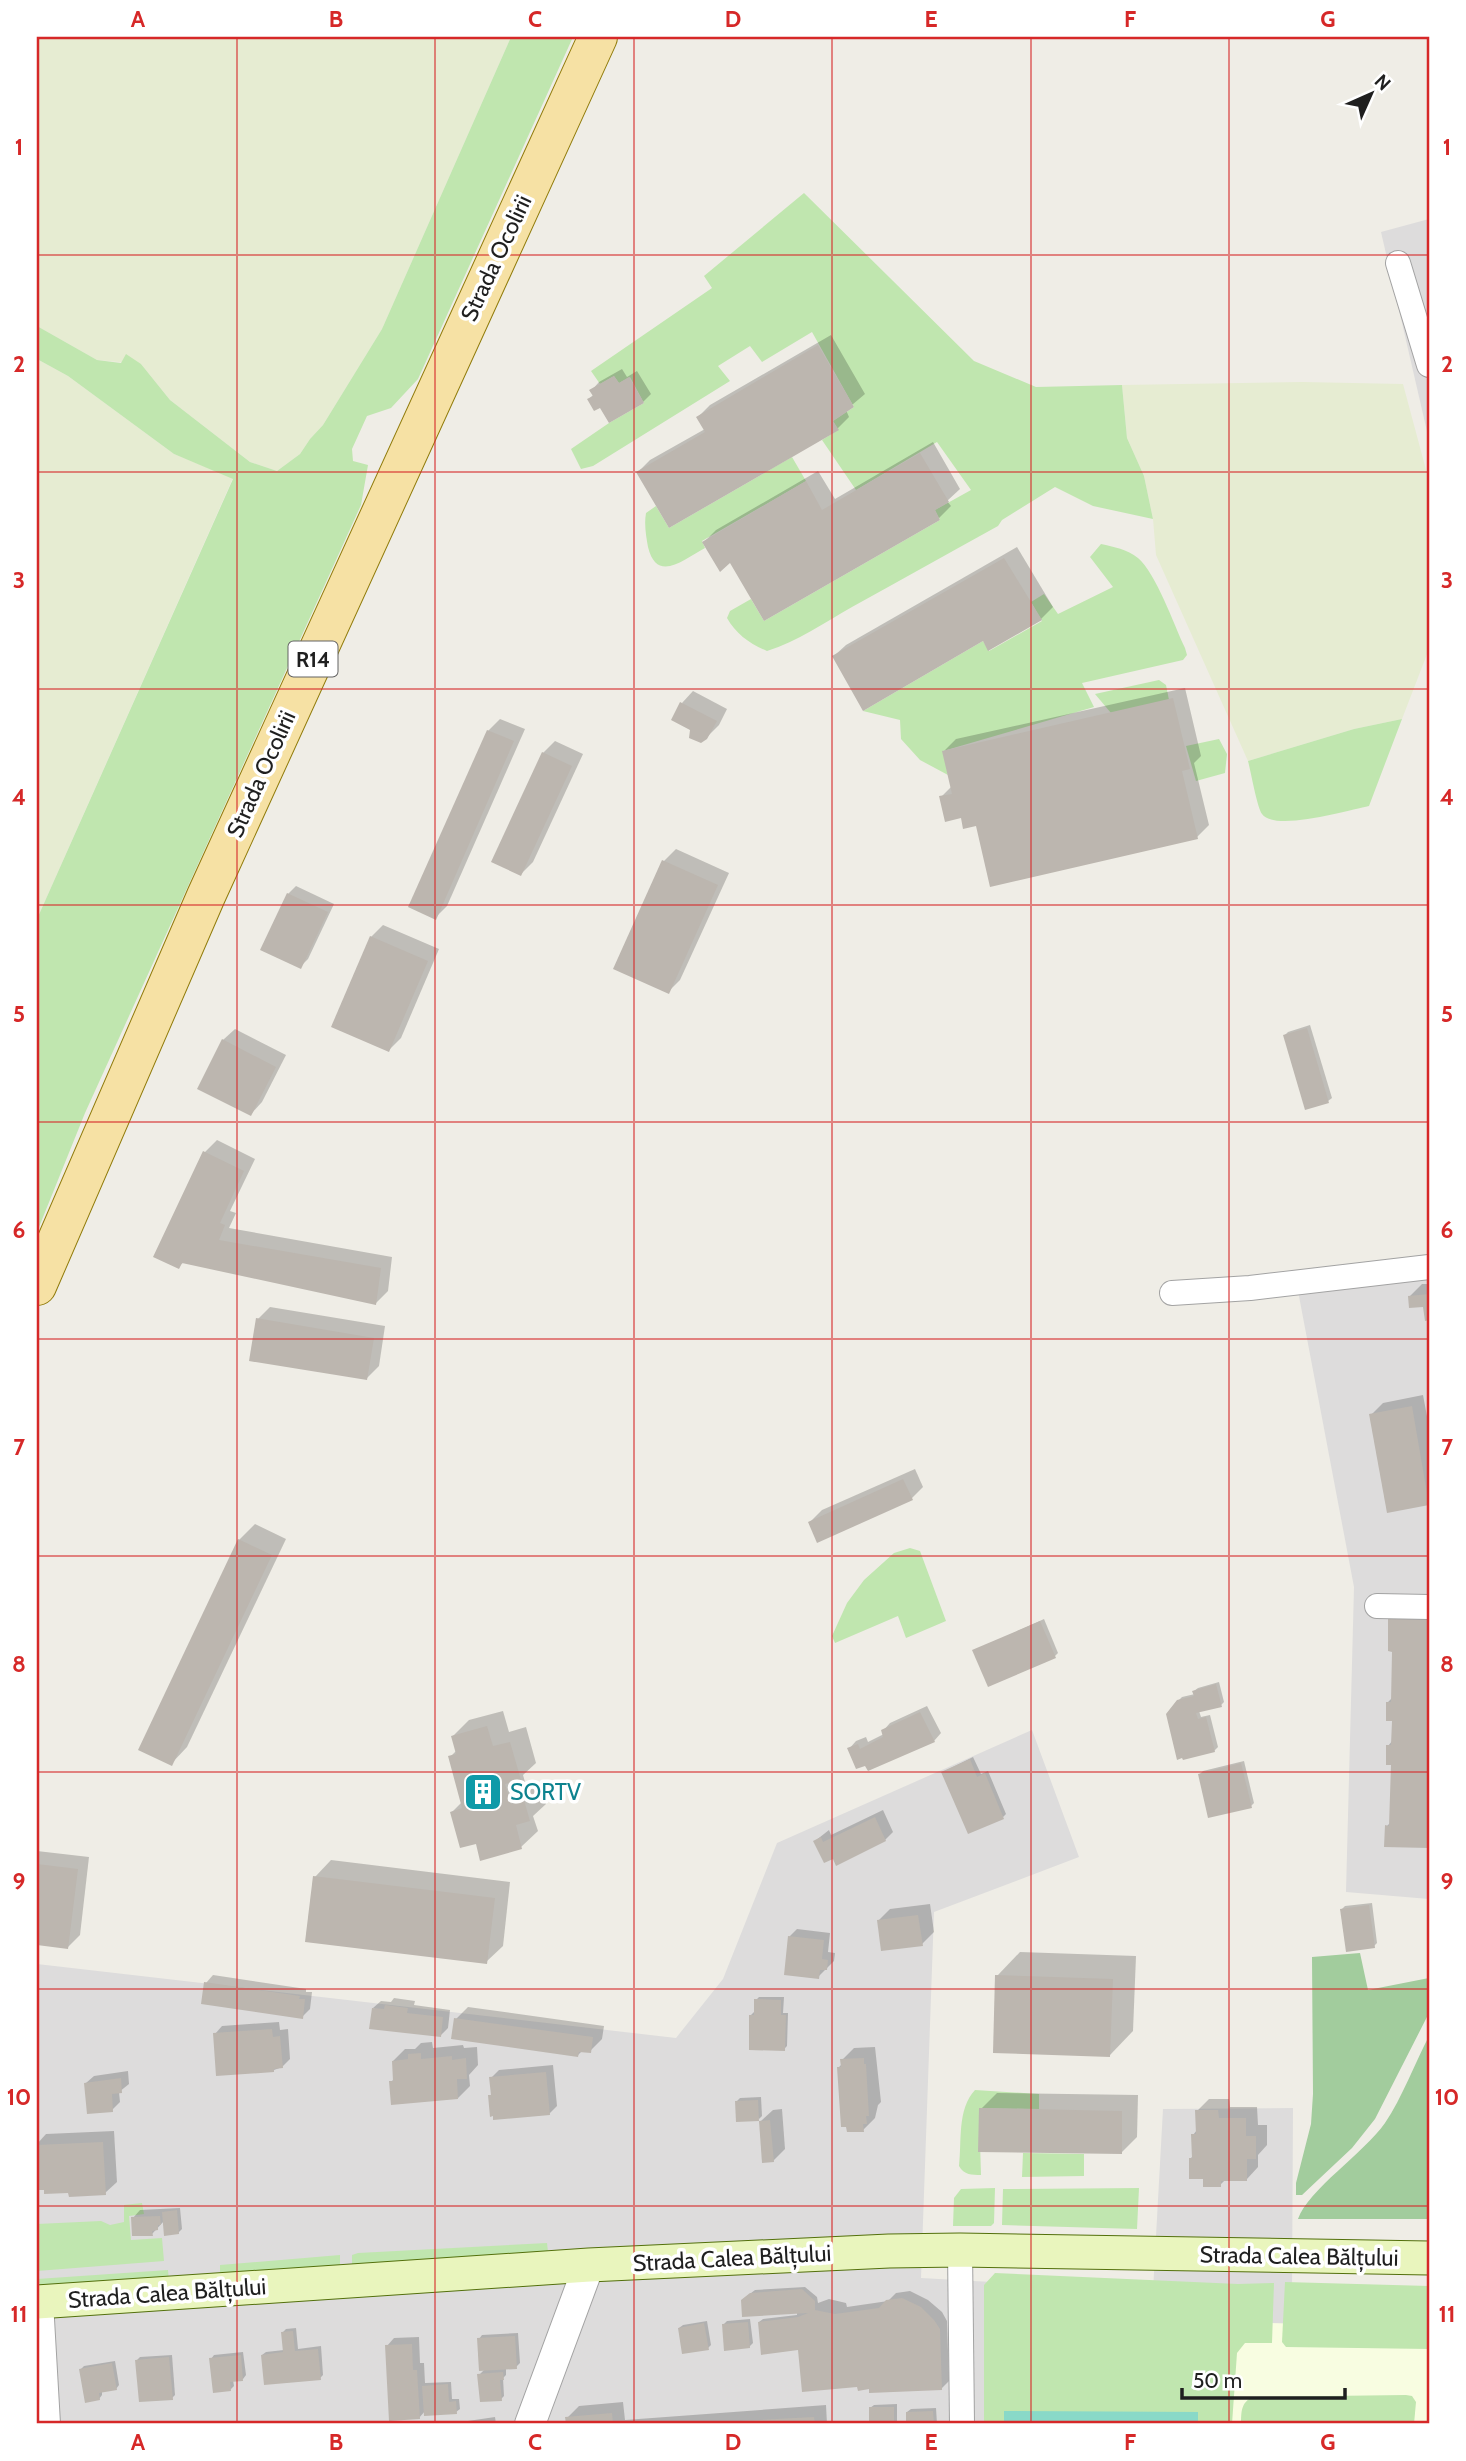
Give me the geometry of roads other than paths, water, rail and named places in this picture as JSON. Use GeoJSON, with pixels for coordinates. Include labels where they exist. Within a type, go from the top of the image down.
{"type":"FeatureCollection","features":[{"type":"Feature","properties":{"kind":"main road","name":"Strada Ocolirii"},"geometry":{"type":"LineString","coordinates":[[37,1286],[217,871],[598,37]]}},
{"type":"Feature","properties":{"kind":"main road","name":"Strada Calea Bălțului"},"geometry":{"type":"LineString","coordinates":[[39,2302],[589,2265],[889,2251],[1429,2258]]}},
{"type":"Feature","properties":{"kind":"street"},"geometry":{"type":"LineString","coordinates":[[1398,263],[1429,365]]}},
{"type":"Feature","properties":{"kind":"street"},"geometry":{"type":"LineString","coordinates":[[1172,1293],[1250,1288],[1429,1268]]}},
{"type":"Feature","properties":{"kind":"street"},"geometry":{"type":"LineString","coordinates":[[1377,1606],[1429,1607]]}},
{"type":"Feature","properties":{"kind":"street"},"geometry":{"type":"LineString","coordinates":[[960,2250],[962,2424]]}},
{"type":"Feature","properties":{"kind":"street"},"geometry":{"type":"LineString","coordinates":[[530,2424],[589,2265]]}},
{"type":"Feature","properties":{"kind":"street"},"geometry":{"type":"LineString","coordinates":[[39,2302],[48,2424]]}},
{"type":"Feature","properties":{"kind":"place","name":"SORTV"},"geometry":{"type":"Point","coordinates":[483,1792]}}]}
